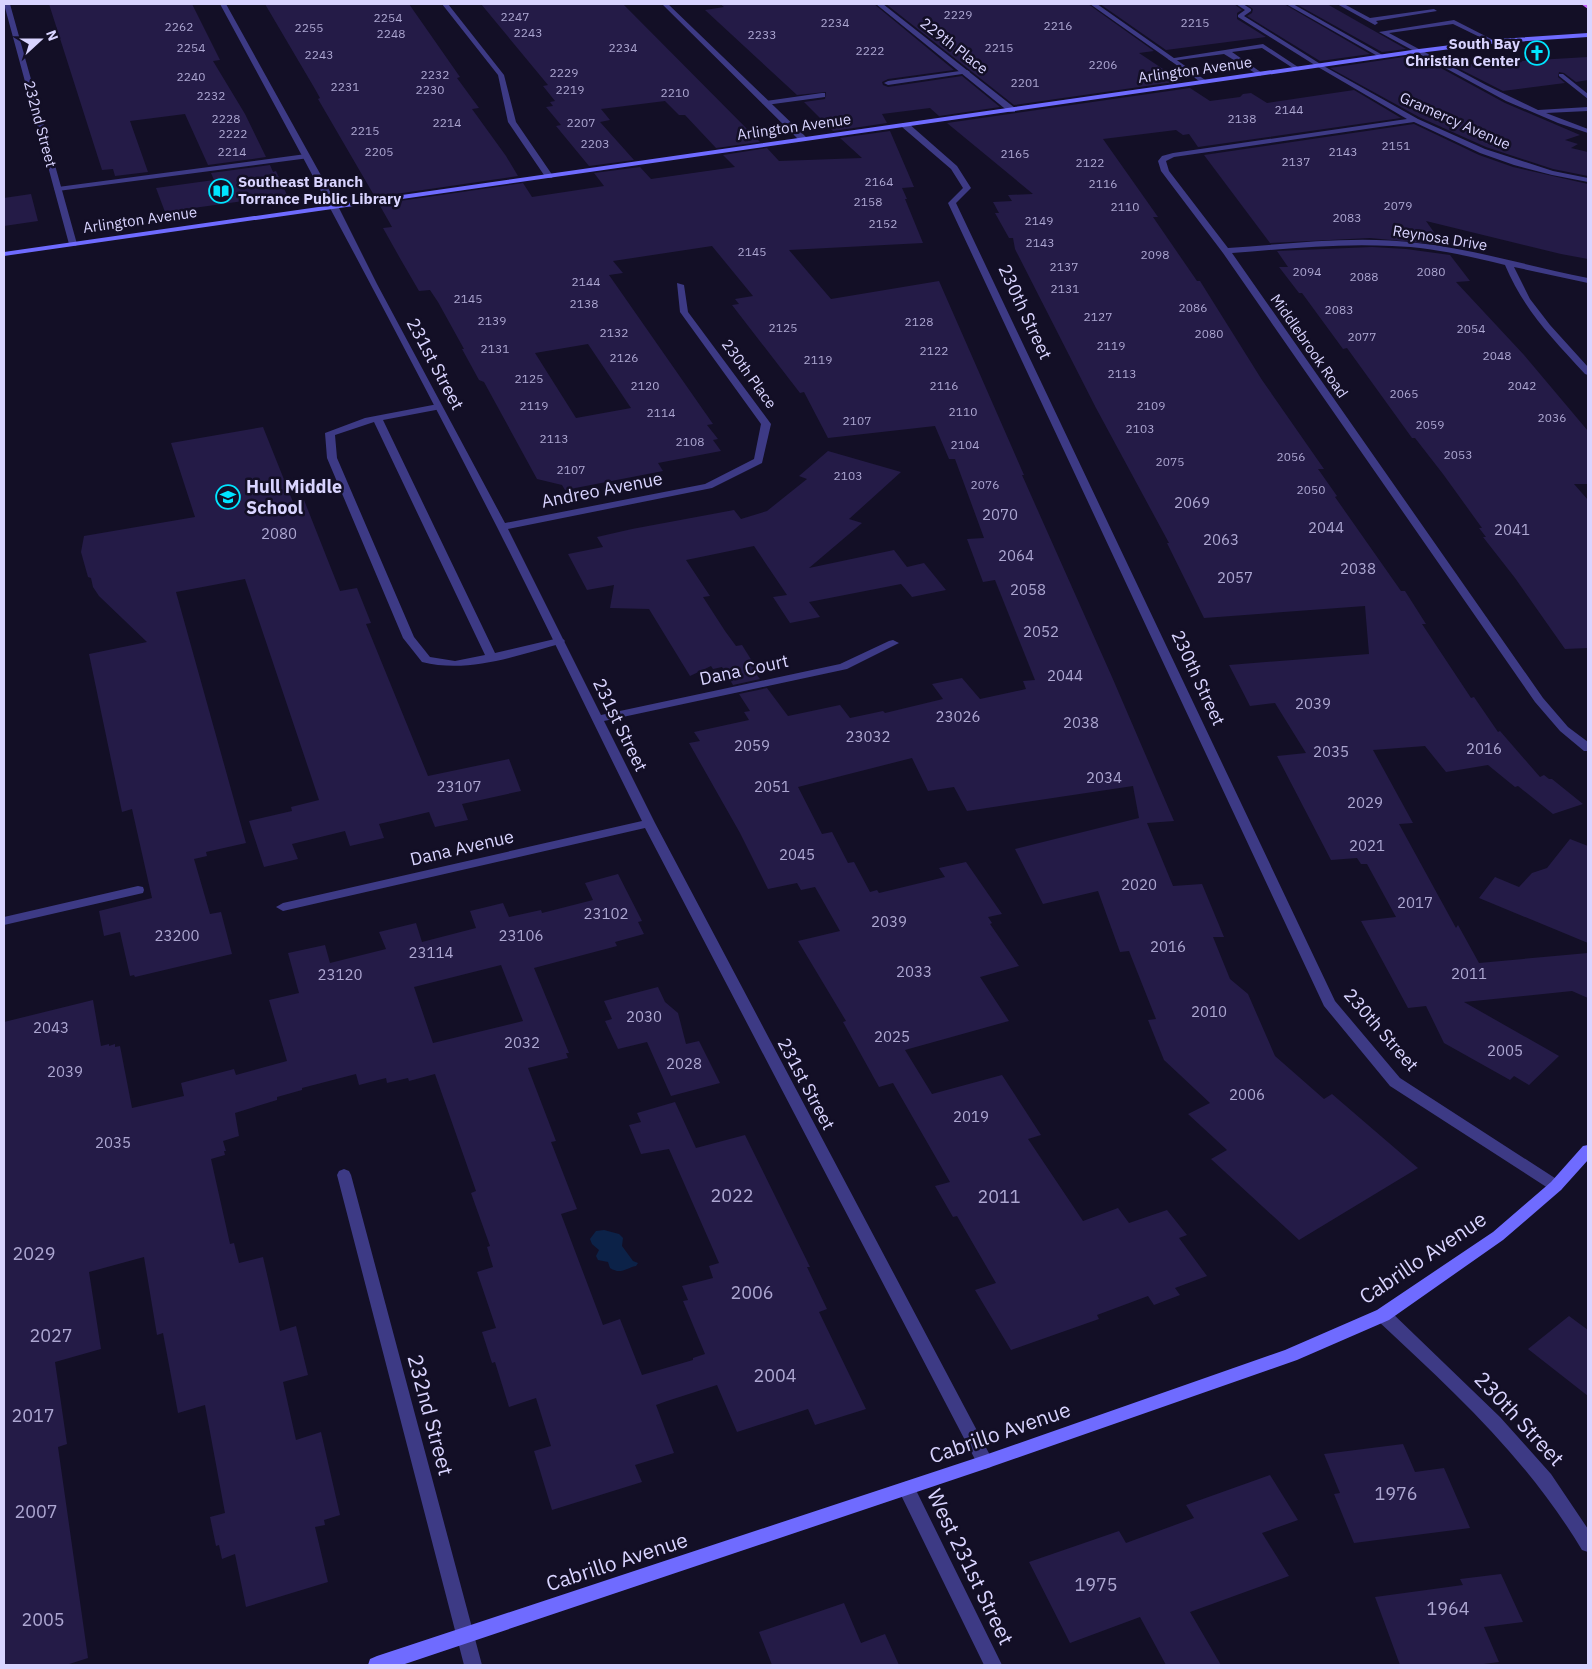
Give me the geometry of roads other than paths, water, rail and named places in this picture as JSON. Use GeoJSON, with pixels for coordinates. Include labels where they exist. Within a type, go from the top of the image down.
{"type":"FeatureCollection","features":[{"type":"Feature","properties":{"kind":"main road"},"geometry":{"type":"LineString","coordinates":[[1584,4],[1588,7]]}},
{"type":"Feature","properties":{"kind":"main road","name":"Arlington Avenue"},"geometry":{"type":"LineString","coordinates":[[4,254],[1419,52],[1494,42],[1588,35]]}},
{"type":"Feature","properties":{"kind":"main road","name":"Cabrillo Avenue"},"geometry":{"type":"LineString","coordinates":[[377,1665],[907,1489],[1291,1355],[1383,1315],[1498,1236],[1556,1186],[1588,1150]]}},
{"type":"Feature","properties":{"kind":"street","name":"232nd Street"},"geometry":{"type":"LineString","coordinates":[[8,4],[73,244]]}},
{"type":"Feature","properties":{"kind":"street","name":"231st Street"},"geometry":{"type":"LineString","coordinates":[[223,4],[334,206],[502,527],[649,823],[986,1462]]}},
{"type":"Feature","properties":{"kind":"street"},"geometry":{"type":"LineString","coordinates":[[445,4],[501,75],[512,122],[549,176]]}},
{"type":"Feature","properties":{"kind":"street"},"geometry":{"type":"LineString","coordinates":[[665,4],[803,140]]}},
{"type":"Feature","properties":{"kind":"street","name":"229th Place"},"geometry":{"type":"LineString","coordinates":[[879,4],[967,72],[1012,110]]}},
{"type":"Feature","properties":{"kind":"street"},"geometry":{"type":"LineString","coordinates":[[1093,4],[1204,82]]}},
{"type":"Feature","properties":{"kind":"street","name":"Gramercy Avenue"},"geometry":{"type":"LineString","coordinates":[[1239,4],[1249,10],[1240,16],[1320,66],[1414,120],[1505,159],[1546,172],[1588,180]]}},
{"type":"Feature","properties":{"kind":"street"},"geometry":{"type":"LineString","coordinates":[[1289,4],[1383,57]]}},
{"type":"Feature","properties":{"kind":"street"},"geometry":{"type":"LineString","coordinates":[[1340,4],[1381,27],[1382,32],[1471,80],[1535,111],[1588,131]]}},
{"type":"Feature","properties":{"kind":"street"},"geometry":{"type":"LineString","coordinates":[[1423,4],[1494,42]]}},
{"type":"Feature","properties":{"kind":"street"},"geometry":{"type":"LineString","coordinates":[[1368,20],[1434,10]]}},
{"type":"Feature","properties":{"kind":"street"},"geometry":{"type":"LineString","coordinates":[[1382,32],[1454,22]]}},
{"type":"Feature","properties":{"kind":"street"},"geometry":{"type":"LineString","coordinates":[[1171,59],[1263,46],[1298,69]]}},
{"type":"Feature","properties":{"kind":"street"},"geometry":{"type":"LineString","coordinates":[[1225,52],[1260,74]]}},
{"type":"Feature","properties":{"kind":"street"},"geometry":{"type":"LineString","coordinates":[[888,83],[967,72]]}},
{"type":"Feature","properties":{"kind":"street"},"geometry":{"type":"LineString","coordinates":[[1561,75],[1588,96]]}},
{"type":"Feature","properties":{"kind":"street"},"geometry":{"type":"LineString","coordinates":[[766,103],[822,95]]}},
{"type":"Feature","properties":{"kind":"street"},"geometry":{"type":"LineString","coordinates":[[1535,111],[1588,109]]}},
{"type":"Feature","properties":{"kind":"street","name":"Middlebrook Road"},"geometry":{"type":"LineString","coordinates":[[1414,120],[1165,158],[1162,161],[1165,171],[1226,251],[1533,692],[1564,729],[1588,748]]}},
{"type":"Feature","properties":{"kind":"street","name":"230th Street"},"geometry":{"type":"LineString","coordinates":[[905,125],[954,168],[967,188],[952,203],[1329,1003],[1395,1082],[1556,1186]]}},
{"type":"Feature","properties":{"kind":"street"},"geometry":{"type":"LineString","coordinates":[[58,189],[306,156]]}},
{"type":"Feature","properties":{"kind":"street","name":"Reynosa Drive"},"geometry":{"type":"LineString","coordinates":[[1226,251],[1384,242],[1450,250],[1509,265],[1588,280]]}},
{"type":"Feature","properties":{"kind":"street"},"geometry":{"type":"LineString","coordinates":[[1509,265],[1526,300],[1546,327],[1588,372]]}},
{"type":"Feature","properties":{"kind":"street","name":"230th Place"},"geometry":{"type":"LineString","coordinates":[[680,285],[684,312],[766,424],[759,461],[708,486]]}},
{"type":"Feature","properties":{"kind":"street"},"geometry":{"type":"LineString","coordinates":[[438,407],[377,418],[330,434],[332,458],[408,638],[426,660],[456,664],[492,658],[559,641]]}},
{"type":"Feature","properties":{"kind":"street"},"geometry":{"type":"LineString","coordinates":[[377,418],[492,658]]}},
{"type":"Feature","properties":{"kind":"street","name":"Andreo Avenue"},"geometry":{"type":"LineString","coordinates":[[502,527],[708,486]]}},
{"type":"Feature","properties":{"kind":"street","name":"Dana Court"},"geometry":{"type":"LineString","coordinates":[[598,720],[842,667],[893,643]]}},
{"type":"Feature","properties":{"kind":"street","name":"Dana Avenue"},"geometry":{"type":"LineString","coordinates":[[283,907],[649,823]]}},
{"type":"Feature","properties":{"kind":"street"},"geometry":{"type":"LineString","coordinates":[[4,920],[138,890]]}},
{"type":"Feature","properties":{"kind":"street","name":"232nd Street"},"geometry":{"type":"LineString","coordinates":[[344,1176],[473,1665]]}},
{"type":"Feature","properties":{"kind":"street","name":"230th Street"},"geometry":{"type":"LineString","coordinates":[[1383,1315],[1522,1450],[1572,1513],[1588,1544]]}},
{"type":"Feature","properties":{"kind":"street","name":"West 231st Street"},"geometry":{"type":"LineString","coordinates":[[907,1489],[993,1665]]}},
{"type":"Feature","properties":{"kind":"water"},"geometry":{"type":"Polygon","coordinates":[[[604,1230],[619,1234],[623,1238],[622,1246],[633,1261],[638,1263],[636,1266],[617,1271],[610,1268],[608,1262],[598,1260],[596,1256],[599,1250],[592,1244],[590,1239],[596,1231],[604,1230]]]}},
{"type":"Feature","properties":{"kind":"place","name":"South Bay Christian Center"},"geometry":{"type":"Point","coordinates":[1537,53]}},
{"type":"Feature","properties":{"kind":"place","name":"Southeast Branch Torrance Public Library"},"geometry":{"type":"Point","coordinates":[221,191]}},
{"type":"Feature","properties":{"kind":"place","name":"Hull Middle School"},"geometry":{"type":"Point","coordinates":[228,497]}}]}
